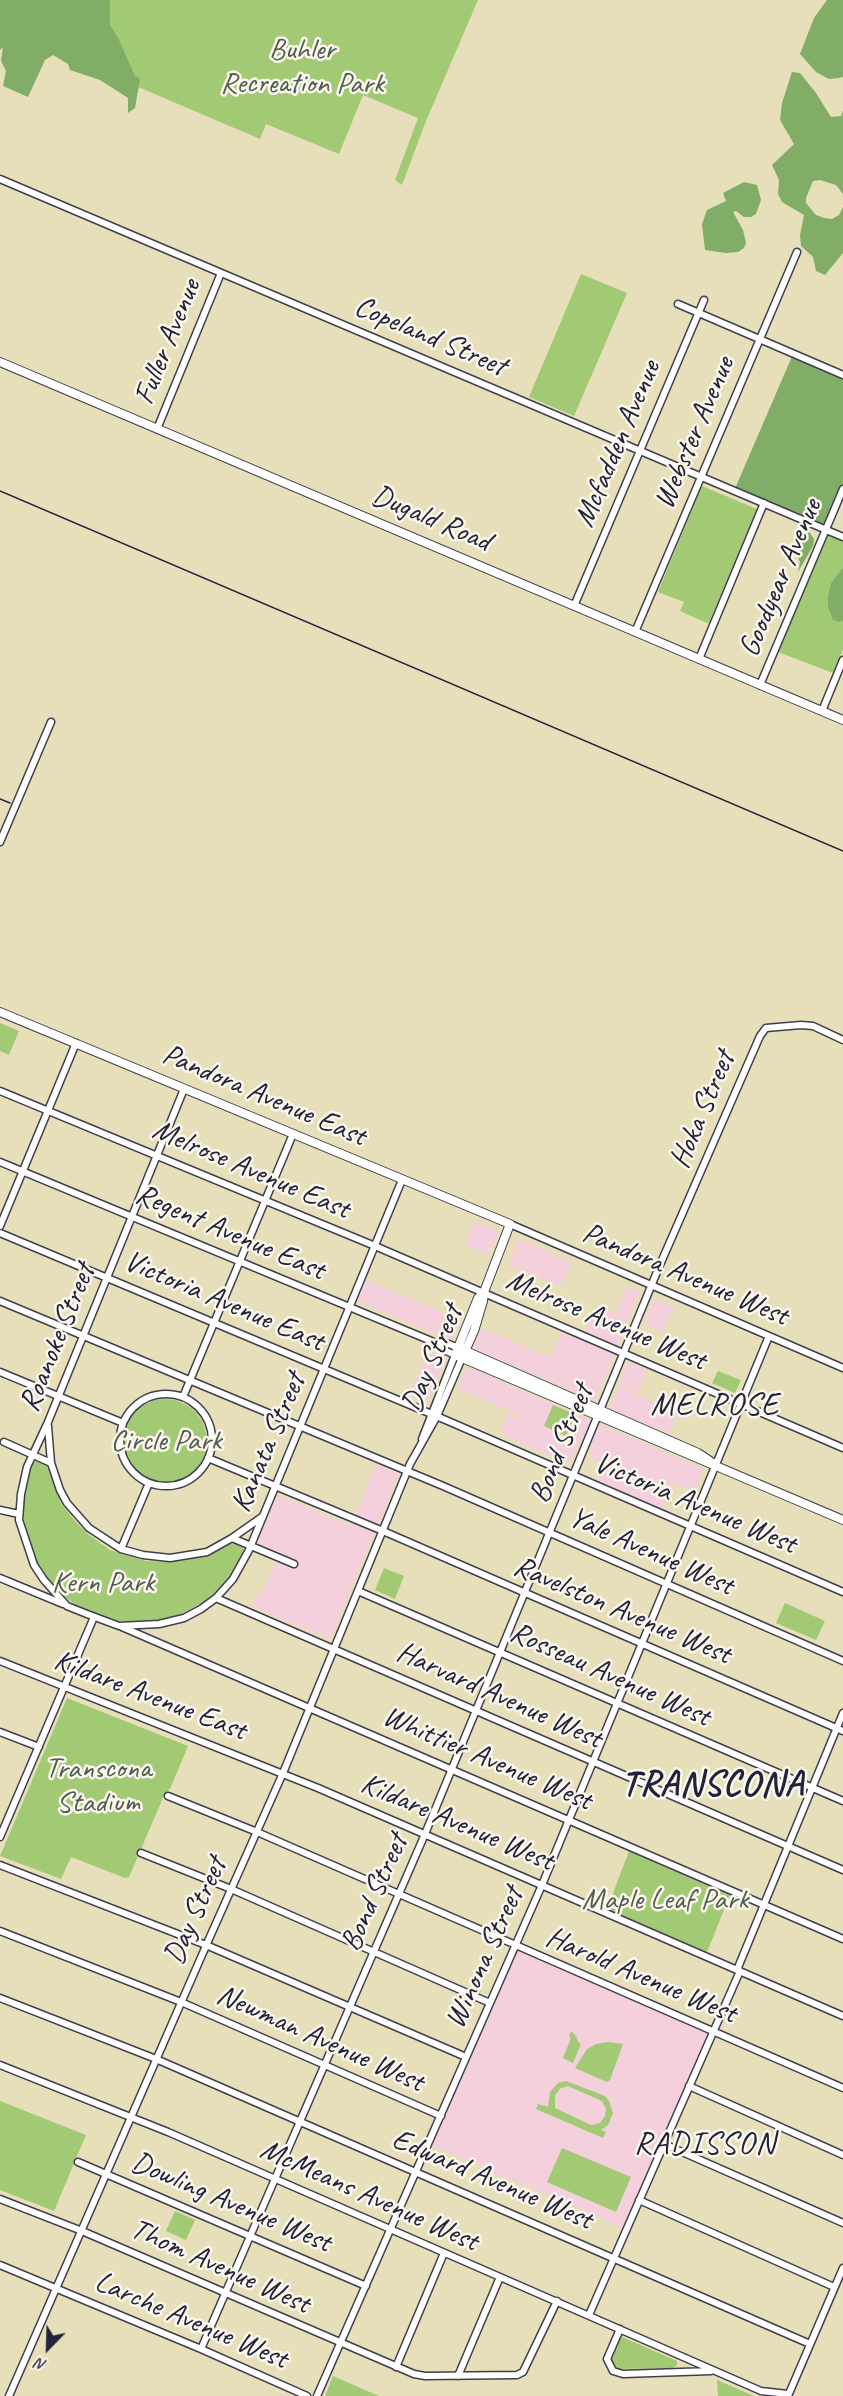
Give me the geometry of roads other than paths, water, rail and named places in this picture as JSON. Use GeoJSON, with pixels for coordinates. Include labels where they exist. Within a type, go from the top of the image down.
{"type":"FeatureCollection","features":[{"type":"Feature","properties":{"kind":"main road","name":"Dugald Road"},"geometry":{"type":"LineString","coordinates":[[0,362],[843,720]]}},
{"type":"Feature","properties":{"kind":"main road","name":"Pandora Avenue East"},"geometry":{"type":"LineString","coordinates":[[0,1012],[510,1224]]}},
{"type":"Feature","properties":{"kind":"main road","name":"Day Street"},"geometry":{"type":"LineString","coordinates":[[460,1353],[478,1298],[483,1292],[510,1224]]}},
{"type":"Feature","properties":{"kind":"main road"},"geometry":{"type":"LineString","coordinates":[[460,1353],[698,1453],[709,1458],[716,1465],[843,1520]]}},
{"type":"Feature","properties":{"kind":"street","name":"Copeland Street"},"geometry":{"type":"LineString","coordinates":[[0,179],[843,537]]}},
{"type":"Feature","properties":{"kind":"street","name":"Webster Avenue"},"geometry":{"type":"LineString","coordinates":[[635,632],[797,252]]}},
{"type":"Feature","properties":{"kind":"street","name":"Fuller Avenue"},"geometry":{"type":"LineString","coordinates":[[157,429],[221,273]]}},
{"type":"Feature","properties":{"kind":"street","name":"Mcfadden Avenue"},"geometry":{"type":"LineString","coordinates":[[574,606],[704,300]]}},
{"type":"Feature","properties":{"kind":"street"},"geometry":{"type":"LineString","coordinates":[[678,304],[843,375]]}},
{"type":"Feature","properties":{"kind":"street","name":"Goodyear Avenue"},"geometry":{"type":"LineString","coordinates":[[760,685],[843,489]]}},
{"type":"Feature","properties":{"kind":"street"},"geometry":{"type":"LineString","coordinates":[[699,659],[764,503]]}},
{"type":"Feature","properties":{"kind":"street"},"geometry":{"type":"LineString","coordinates":[[822,711],[843,660]]}},
{"type":"Feature","properties":{"kind":"street"},"geometry":{"type":"LineString","coordinates":[[0,842],[51,722]]}},
{"type":"Feature","properties":{"kind":"street"},"geometry":{"type":"LineString","coordinates":[[0,822],[7,825]]}},
{"type":"Feature","properties":{"kind":"street","name":"Hoka Street"},"geometry":{"type":"LineString","coordinates":[[652,1285],[762,1032],[766,1029],[813,1026],[843,1040]]}},
{"type":"Feature","properties":{"kind":"street"},"geometry":{"type":"LineString","coordinates":[[0,1226],[76,1043]]}},
{"type":"Feature","properties":{"kind":"street","name":"Roanoke Street"},"geometry":{"type":"LineString","coordinates":[[94,1617],[67,1606],[34,1565],[23,1537],[19,1514],[24,1478],[184,1089]]}},
{"type":"Feature","properties":{"kind":"street","name":"Melrose Avenue East"},"geometry":{"type":"LineString","coordinates":[[0,1091],[157,1154],[483,1292]]}},
{"type":"Feature","properties":{"kind":"street"},"geometry":{"type":"LineString","coordinates":[[183,1398],[293,1134]]}},
{"type":"Feature","properties":{"kind":"street","name":"Regent Avenue East"},"geometry":{"type":"LineString","coordinates":[[0,1162],[441,1345],[449,1344],[460,1353]]}},
{"type":"Feature","properties":{"kind":"street","name":"Kanata Street"},"geometry":{"type":"LineString","coordinates":[[94,1617],[119,1626],[159,1624],[183,1618],[216,1598],[242,1566],[402,1180]]}},
{"type":"Feature","properties":{"kind":"street","name":"Pandora Avenue West"},"geometry":{"type":"LineString","coordinates":[[510,1224],[843,1368]]}},
{"type":"Feature","properties":{"kind":"street","name":"Victoria Avenue East"},"geometry":{"type":"LineString","coordinates":[[0,1233],[434,1414]]}},
{"type":"Feature","properties":{"kind":"street","name":"Bond Street"},"geometry":{"type":"LineString","coordinates":[[201,2349],[453,1769],[652,1285]]}},
{"type":"Feature","properties":{"kind":"street","name":"Melrose Avenue West"},"geometry":{"type":"LineString","coordinates":[[483,1292],[843,1448]]}},
{"type":"Feature","properties":{"kind":"street","name":"Yale Avenue West"},"geometry":{"type":"LineString","coordinates":[[0,1301],[408,1471],[843,1661]]}},
{"type":"Feature","properties":{"kind":"street","name":"Winona Street"},"geometry":{"type":"LineString","coordinates":[[317,2396],[516,1946],[769,1336]]}},
{"type":"Feature","properties":{"kind":"street","name":"Day Street"},"geometry":{"type":"LineString","coordinates":[[9,2396],[283,1773],[408,1471],[460,1353]]}},
{"type":"Feature","properties":{"kind":"street"},"geometry":{"type":"LineString","coordinates":[[0,1372],[123,1423]]}},
{"type":"Feature","properties":{"kind":"street"},"geometry":{"type":"LineString","coordinates":[[164,1394],[183,1398],[198,1407],[208,1422],[212,1440],[208,1458],[199,1472],[186,1481],[170,1486],[149,1483],[136,1475],[124,1460],[120,1442],[123,1423],[134,1407],[148,1398],[164,1394]]}},
{"type":"Feature","properties":{"kind":"street","name":"Victoria Avenue West"},"geometry":{"type":"LineString","coordinates":[[434,1414],[843,1592]]}},
{"type":"Feature","properties":{"kind":"street"},"geometry":{"type":"LineString","coordinates":[[48,1422],[51,1463],[60,1490],[76,1515],[95,1533],[121,1549],[143,1556],[170,1558],[207,1552],[232,1538],[262,1516]]}},
{"type":"Feature","properties":{"kind":"street"},"geometry":{"type":"LineString","coordinates":[[4,1442],[51,1463]]}},
{"type":"Feature","properties":{"kind":"street","name":"Ravelston Avenue West"},"geometry":{"type":"LineString","coordinates":[[208,1458],[383,1531],[840,1730]]}},
{"type":"Feature","properties":{"kind":"street"},"geometry":{"type":"LineString","coordinates":[[121,1549],[149,1483]]}},
{"type":"Feature","properties":{"kind":"street"},"geometry":{"type":"LineString","coordinates":[[0,1510],[19,1514]]}},
{"type":"Feature","properties":{"kind":"street"},"geometry":{"type":"LineString","coordinates":[[232,1538],[294,1564]]}},
{"type":"Feature","properties":{"kind":"street"},"geometry":{"type":"LineString","coordinates":[[0,1578],[67,1606]]}},
{"type":"Feature","properties":{"kind":"street","name":"Rosseau Avenue West"},"geometry":{"type":"LineString","coordinates":[[358,1591],[843,1802]]}},
{"type":"Feature","properties":{"kind":"street","name":"Harvard Avenue West"},"geometry":{"type":"LineString","coordinates":[[216,1598],[843,1870]]}},
{"type":"Feature","properties":{"kind":"street"},"geometry":{"type":"LineString","coordinates":[[0,1837],[94,1617]]}},
{"type":"Feature","properties":{"kind":"street","name":"Whittier Avenue West"},"geometry":{"type":"LineString","coordinates":[[119,1626],[843,1939]]}},
{"type":"Feature","properties":{"kind":"street","name":"Kildare Avenue East"},"geometry":{"type":"LineString","coordinates":[[0,1661],[283,1773]]}},
{"type":"Feature","properties":{"kind":"street"},"geometry":{"type":"LineString","coordinates":[[843,1713],[840,1730],[812,1788],[713,2031],[589,2315],[761,2391],[788,2395],[843,2268]]}},
{"type":"Feature","properties":{"kind":"street"},"geometry":{"type":"LineString","coordinates":[[0,1732],[39,1748]]}},
{"type":"Feature","properties":{"kind":"street","name":"Kildare Avenue West"},"geometry":{"type":"LineString","coordinates":[[283,1773],[843,2016]]}},
{"type":"Feature","properties":{"kind":"street","name":"Harold Avenue West"},"geometry":{"type":"LineString","coordinates":[[168,1796],[257,1832],[843,2088]]}},
{"type":"Feature","properties":{"kind":"street"},"geometry":{"type":"LineString","coordinates":[[141,1853],[231,1889],[490,2002]]}},
{"type":"Feature","properties":{"kind":"street"},"geometry":{"type":"LineString","coordinates":[[0,1865],[206,1945],[466,2057]]}},
{"type":"Feature","properties":{"kind":"street","name":"Newman Avenue West"},"geometry":{"type":"LineString","coordinates":[[0,1931],[181,2002],[441,2116]]}},
{"type":"Feature","properties":{"kind":"street","name":"Edward Avenue West"},"geometry":{"type":"LineString","coordinates":[[0,1998],[156,2059],[810,2344]]}},
{"type":"Feature","properties":{"kind":"street","name":"McMeans Avenue West"},"geometry":{"type":"LineString","coordinates":[[0,2065],[132,2117],[589,2315]]}},
{"type":"Feature","properties":{"kind":"street"},"geometry":{"type":"LineString","coordinates":[[689,2086],[843,2155]]}},
{"type":"Feature","properties":{"kind":"street"},"geometry":{"type":"LineString","coordinates":[[664,2144],[843,2223]]}},
{"type":"Feature","properties":{"kind":"street","name":"Dowling Avenue West"},"geometry":{"type":"LineString","coordinates":[[78,2162],[366,2286]]}},
{"type":"Feature","properties":{"kind":"street","name":"Thom Avenue West"},"geometry":{"type":"LineString","coordinates":[[0,2199],[82,2231],[396,2367],[424,2376],[516,2375],[523,2372],[557,2301]]}},
{"type":"Feature","properties":{"kind":"street"},"geometry":{"type":"LineString","coordinates":[[639,2200],[834,2288]]}},
{"type":"Feature","properties":{"kind":"street"},"geometry":{"type":"LineString","coordinates":[[396,2367],[444,2253]]}},
{"type":"Feature","properties":{"kind":"street","name":"Larche Avenue West"},"geometry":{"type":"LineString","coordinates":[[0,2265],[307,2396]]}},
{"type":"Feature","properties":{"kind":"street"},"geometry":{"type":"LineString","coordinates":[[458,2376],[500,2277]]}},
{"type":"Feature","properties":{"kind":"street"},"geometry":{"type":"LineString","coordinates":[[620,2329],[607,2360],[613,2371],[623,2374],[715,2371]]}},
{"type":"Feature","properties":{"kind":"street"},"geometry":{"type":"LineString","coordinates":[[678,2372],[682,2357]]}},
{"type":"Feature","properties":{"kind":"railway"},"geometry":{"type":"LineString","coordinates":[[0,491],[843,851]]}},
{"type":"Feature","properties":{"kind":"railway"},"geometry":{"type":"LineString","coordinates":[[0,799],[10,803]]}},
{"type":"Feature","properties":{"kind":"district","name":"MELROSE"},"geometry":{"type":"Point","coordinates":[715,1406]}},
{"type":"Feature","properties":{"kind":"district","name":"TRANSCONA"},"geometry":{"type":"Point","coordinates":[713,1786]}},
{"type":"Feature","properties":{"kind":"district","name":"RADISSON"},"geometry":{"type":"Point","coordinates":[705,2145]}},
{"type":"Feature","properties":{"kind":"park label","name":"Buhler Recreation Park"},"geometry":{"type":"Point","coordinates":[302,68]}},
{"type":"Feature","properties":{"kind":"park label","name":"Circle Park"},"geometry":{"type":"Point","coordinates":[166,1441]}},
{"type":"Feature","properties":{"kind":"park label","name":"Kern Park"},"geometry":{"type":"Point","coordinates":[103,1583]}},
{"type":"Feature","properties":{"kind":"park label","name":"Transcona Stadium"},"geometry":{"type":"Point","coordinates":[98,1786]}},
{"type":"Feature","properties":{"kind":"park label","name":"Maple Leaf Park"},"geometry":{"type":"Point","coordinates":[665,1900]}}]}
